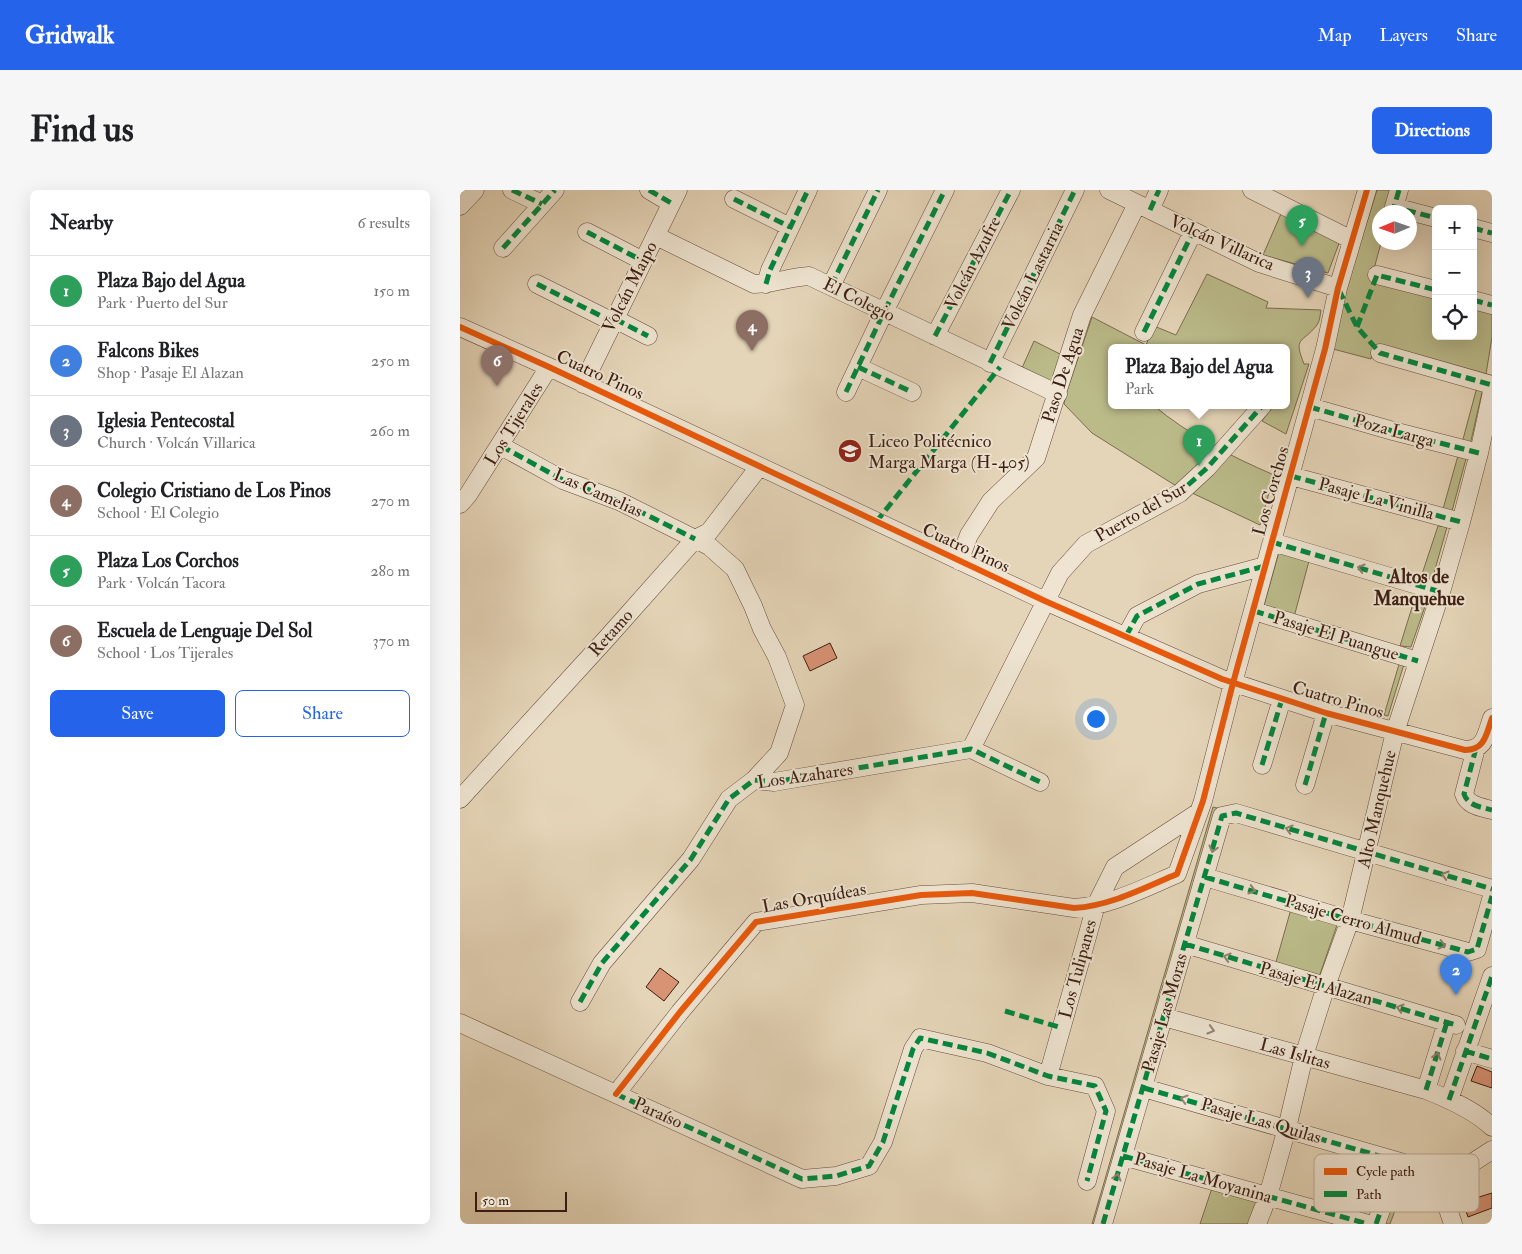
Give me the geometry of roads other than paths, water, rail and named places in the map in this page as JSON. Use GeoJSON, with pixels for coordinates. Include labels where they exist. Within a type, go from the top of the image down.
{"type":"FeatureCollection","features":[{"type":"Feature","properties":{"kind":"street"},"geometry":{"type":"LineString","coordinates":[[460,206],[475,190]]}},
{"type":"Feature","properties":{"kind":"street"},"geometry":{"type":"LineString","coordinates":[[512,190],[542,204]]}},
{"type":"Feature","properties":{"kind":"street"},"geometry":{"type":"LineString","coordinates":[[503,248],[555,190]]}},
{"type":"Feature","properties":{"kind":"street"},"geometry":{"type":"LineString","coordinates":[[649,190],[674,196]]}},
{"type":"Feature","properties":{"kind":"street"},"geometry":{"type":"LineString","coordinates":[[766,284],[770,270],[808,190]]}},
{"type":"Feature","properties":{"kind":"street"},"geometry":{"type":"LineString","coordinates":[[831,286],[878,190]]}},
{"type":"Feature","properties":{"kind":"street"},"geometry":{"type":"LineString","coordinates":[[846,392],[944,190]]}},
{"type":"Feature","properties":{"kind":"street","name":"Volcán Azufre"},"geometry":{"type":"LineString","coordinates":[[935,336],[1011,190]]}},
{"type":"Feature","properties":{"kind":"street","name":"Volcán Lastarria"},"geometry":{"type":"LineString","coordinates":[[990,362],[1075,190]]}},
{"type":"Feature","properties":{"kind":"street","name":"Volcán Villarica"},"geometry":{"type":"LineString","coordinates":[[1109,190],[1258,263],[1338,288]]}},
{"type":"Feature","properties":{"kind":"street","name":"Paso De Agua"},"geometry":{"type":"LineString","coordinates":[[959,561],[969,535],[991,501],[1036,458],[1082,315],[1143,207],[1159,190]]}},
{"type":"Feature","properties":{"kind":"street"},"geometry":{"type":"LineString","coordinates":[[1252,190],[1352,240]]}},
{"type":"Feature","properties":{"kind":"street","name":"Los Corchos"},"geometry":{"type":"LineString","coordinates":[[1201,806],[1265,566],[1310,408],[1338,288],[1368,190]]}},
{"type":"Feature","properties":{"kind":"street"},"geometry":{"type":"LineString","coordinates":[[1399,190],[1394,206],[1432,217]]}},
{"type":"Feature","properties":{"kind":"street","name":"Volcán Maipo"},"geometry":{"type":"LineString","coordinates":[[583,384],[674,196]]}},
{"type":"Feature","properties":{"kind":"street"},"geometry":{"type":"LineString","coordinates":[[734,199],[790,227]]}},
{"type":"Feature","properties":{"kind":"street"},"geometry":{"type":"LineString","coordinates":[[1477,229],[1492,233]]}},
{"type":"Feature","properties":{"kind":"street"},"geometry":{"type":"LineString","coordinates":[[587,232],[643,261]]}},
{"type":"Feature","properties":{"kind":"street"},"geometry":{"type":"LineString","coordinates":[[1144,332],[1193,232]]}},
{"type":"Feature","properties":{"kind":"street","name":"El Colegio"},"geometry":{"type":"LineString","coordinates":[[656,236],[754,284],[766,284],[809,276],[1058,394]]}},
{"type":"Feature","properties":{"kind":"street"},"geometry":{"type":"LineString","coordinates":[[1377,275],[1432,289]]}},
{"type":"Feature","properties":{"kind":"street"},"geometry":{"type":"LineString","coordinates":[[537,284],[648,336]]}},
{"type":"Feature","properties":{"kind":"street"},"geometry":{"type":"LineString","coordinates":[[1477,301],[1492,305]]}},
{"type":"Feature","properties":{"kind":"street","name":"Cuatro Pinos"},"geometry":{"type":"LineString","coordinates":[[460,327],[1045,601],[1233,683],[1326,713],[1395,732],[1465,750],[1476,748]]}},
{"type":"Feature","properties":{"kind":"street"},"geometry":{"type":"LineString","coordinates":[[1380,353],[1492,385]]}},
{"type":"Feature","properties":{"kind":"street"},"geometry":{"type":"LineString","coordinates":[[858,367],[912,392]]}},
{"type":"Feature","properties":{"kind":"street","name":"Los Tijerales"},"geometry":{"type":"LineString","coordinates":[[460,504],[501,446],[549,368]]}},
{"type":"Feature","properties":{"kind":"street","name":"Alto Manquehue"},"geometry":{"type":"LineString","coordinates":[[1257,1224],[1268,1196],[1304,1056],[1326,986],[1350,920],[1395,732],[1441,592],[1461,522],[1479,453],[1492,392]]}},
{"type":"Feature","properties":{"kind":"street","name":"Poza Larga"},"geometry":{"type":"LineString","coordinates":[[1310,408],[1479,453]]}},
{"type":"Feature","properties":{"kind":"street","name":"Puerto del Sur"},"geometry":{"type":"LineString","coordinates":[[1045,601],[1060,573],[1086,544],[1180,493],[1207,468],[1259,409]]}},
{"type":"Feature","properties":{"kind":"street","name":"Las Camelias"},"geometry":{"type":"LineString","coordinates":[[501,446],[563,480],[619,500],[709,546],[735,569],[777,657],[794,706],[779,753],[754,780]]}},
{"type":"Feature","properties":{"kind":"street","name":"Retamo"},"geometry":{"type":"LineString","coordinates":[[460,799],[695,539],[709,532],[759,467]]}},
{"type":"Feature","properties":{"kind":"street","name":"Pasaje La Vinilla"},"geometry":{"type":"LineString","coordinates":[[1291,476],[1461,522]]}},
{"type":"Feature","properties":{"kind":"street"},"geometry":{"type":"LineString","coordinates":[[1272,542],[1441,592]]}},
{"type":"Feature","properties":{"kind":"street"},"geometry":{"type":"LineString","coordinates":[[1126,636],[1137,616],[1198,584],[1265,566]]}},
{"type":"Feature","properties":{"kind":"street"},"geometry":{"type":"LineString","coordinates":[[1040,782],[971,749],[1045,601]]}},
{"type":"Feature","properties":{"kind":"street","name":"Pasaje El Puangue"},"geometry":{"type":"LineString","coordinates":[[1254,611],[1418,661]]}},
{"type":"Feature","properties":{"kind":"street"},"geometry":{"type":"LineString","coordinates":[[1262,765],[1282,699]]}},
{"type":"Feature","properties":{"kind":"street"},"geometry":{"type":"LineString","coordinates":[[1305,785],[1326,713]]}},
{"type":"Feature","properties":{"kind":"street"},"geometry":{"type":"LineString","coordinates":[[1492,718],[1482,745],[1476,748],[1464,794],[1466,800],[1472,804],[1492,810]]}},
{"type":"Feature","properties":{"kind":"street","name":"Los Azahares"},"geometry":{"type":"LineString","coordinates":[[580,1002],[602,963],[691,859],[729,798],[754,780],[774,782],[971,749]]}},
{"type":"Feature","properties":{"kind":"street"},"geometry":{"type":"LineString","coordinates":[[1096,905],[1115,867],[1201,806]]}},
{"type":"Feature","properties":{"kind":"street","name":"Los Tulipanes"},"geometry":{"type":"LineString","coordinates":[[1048,1076],[1096,905],[1122,897],[1177,874],[1201,806]]}},
{"type":"Feature","properties":{"kind":"street","name":"Pasaje Las Moras"},"geometry":{"type":"LineString","coordinates":[[1103,1224],[1222,816],[1236,813],[1367,852]]}},
{"type":"Feature","properties":{"kind":"street"},"geometry":{"type":"LineString","coordinates":[[1367,852],[1492,889]]}},
{"type":"Feature","properties":{"kind":"street","name":"Pasaje Cerro Almud"},"geometry":{"type":"LineString","coordinates":[[1205,877],[1350,920],[1468,952],[1477,949],[1492,896]]}},
{"type":"Feature","properties":{"kind":"street","name":"Las Orquídeas"},"geometry":{"type":"LineString","coordinates":[[616,1094],[680,1012],[756,922],[921,895],[972,893],[1074,908],[1087,908],[1096,905]]}},
{"type":"Feature","properties":{"kind":"street","name":"Pasaje El Alazan"},"geometry":{"type":"LineString","coordinates":[[1185,944],[1451,1024],[1426,1090]]}},
{"type":"Feature","properties":{"kind":"street"},"geometry":{"type":"LineString","coordinates":[[1449,1100],[1492,976]]}},
{"type":"Feature","properties":{"kind":"street","name":"Las Islitas"},"geometry":{"type":"LineString","coordinates":[[1164,1017],[1426,1090],[1483,1118],[1492,1127]]}},
{"type":"Feature","properties":{"kind":"street","name":"Paraíso"},"geometry":{"type":"LineString","coordinates":[[460,1023],[802,1179],[836,1176],[869,1166],[883,1142],[913,1049],[920,1038],[987,1053],[1048,1076]]}},
{"type":"Feature","properties":{"kind":"street"},"geometry":{"type":"LineString","coordinates":[[1465,1051],[1492,1059]]}},
{"type":"Feature","properties":{"kind":"street"},"geometry":{"type":"LineString","coordinates":[[1048,1076],[1095,1086],[1106,1111],[1087,1181]]}},
{"type":"Feature","properties":{"kind":"street","name":"Pasaje Las Quilas"},"geometry":{"type":"LineString","coordinates":[[1144,1088],[1372,1154]]}},
{"type":"Feature","properties":{"kind":"street"},"geometry":{"type":"LineString","coordinates":[[1479,1158],[1492,1150]]}},
{"type":"Feature","properties":{"kind":"street","name":"Pasaje La Moyanina"},"geometry":{"type":"LineString","coordinates":[[1123,1156],[1314,1211]]}},
{"type":"Feature","properties":{"kind":"street","name":"Pasaje La Moyanina"},"geometry":{"type":"LineString","coordinates":[[1318,1212],[1346,1221],[1368,1224]]}},
{"type":"Feature","properties":{"kind":"street","name":"Pasaje Las Quilas"},"geometry":{"type":"LineString","coordinates":[[1376,1224],[1381,1212]]}},
{"type":"Feature","properties":{"kind":"street"},"geometry":{"type":"LineString","coordinates":[[1449,1212],[1453,1224]]}},
{"type":"Feature","properties":{"kind":"place","name":"Plaza Los Corchos"},"geometry":{"type":"Point","coordinates":[1302,246]}},
{"type":"Feature","properties":{"kind":"place","name":"Iglesia Pentecostal"},"geometry":{"type":"Point","coordinates":[1308,298]}},
{"type":"Feature","properties":{"kind":"place","name":"Colegio Cristiano de Los Pinos"},"geometry":{"type":"Point","coordinates":[752,351]}},
{"type":"Feature","properties":{"kind":"place","name":"Escuela de Lenguaje Del Sol"},"geometry":{"type":"Point","coordinates":[497,386]}},
{"type":"Feature","properties":{"kind":"place","name":"Liceo Politécnico Marga Marga (H-405)"},"geometry":{"type":"Point","coordinates":[850,451]}},
{"type":"Feature","properties":{"kind":"place","name":"Plaza Bajo del Agua"},"geometry":{"type":"Point","coordinates":[1199,466]}},
{"type":"Feature","properties":{"kind":"place","name":"Falcons Bikes"},"geometry":{"type":"Point","coordinates":[1456,995]}},
{"type":"Feature","properties":{"kind":"district","name":"Altos de Manquehue"},"geometry":{"type":"Point","coordinates":[1419,588]}}]}
